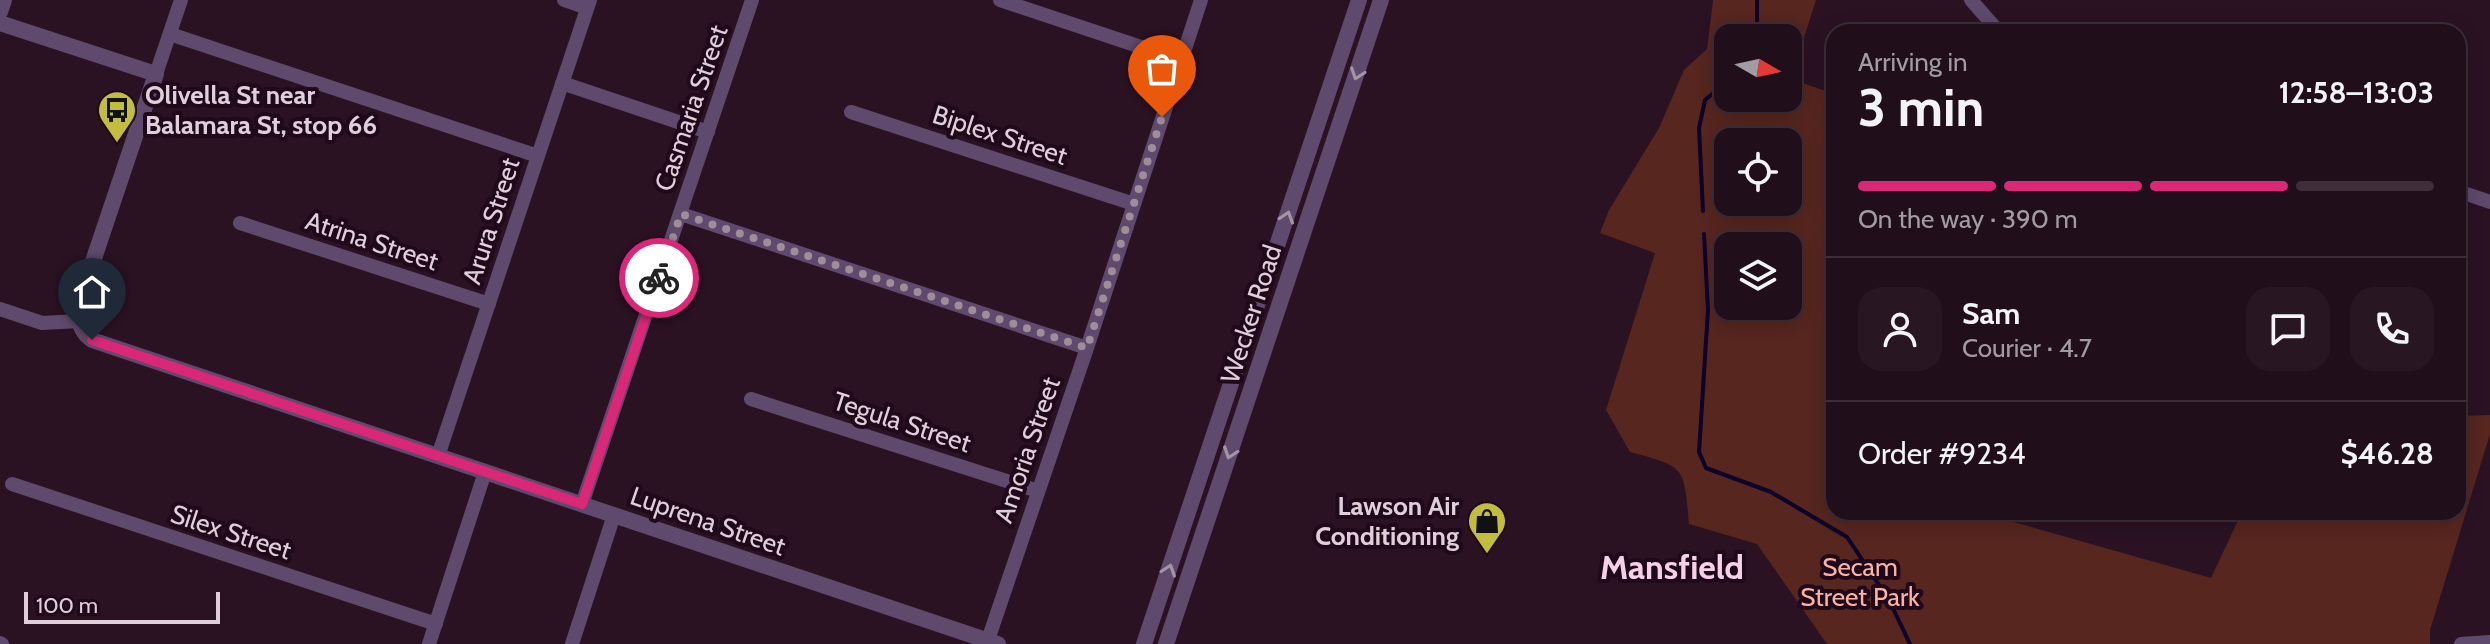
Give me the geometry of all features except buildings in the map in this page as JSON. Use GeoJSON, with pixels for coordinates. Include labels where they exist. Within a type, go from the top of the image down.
{"type":"FeatureCollection","features":[{"type":"Feature","properties":{"kind":"street"},"geometry":{"type":"LineString","coordinates":[[0,12],[4,0]]}},
{"type":"Feature","properties":{"kind":"street"},"geometry":{"type":"LineString","coordinates":[[0,309],[42,323],[79,321],[79,303],[181,0]]}},
{"type":"Feature","properties":{"kind":"street"},"geometry":{"type":"LineString","coordinates":[[564,0],[588,4]]}},
{"type":"Feature","properties":{"kind":"street","name":"Casmaria Street"},"geometry":{"type":"LineString","coordinates":[[582,504],[752,0]]}},
{"type":"Feature","properties":{"kind":"street"},"geometry":{"type":"LineString","coordinates":[[1000,0],[1180,60]]}},
{"type":"Feature","properties":{"kind":"street","name":"Amoria Street"},"geometry":{"type":"LineString","coordinates":[[993,642],[1038,491],[1201,0]]}},
{"type":"Feature","properties":{"kind":"street","name":"Wecker Road"},"geometry":{"type":"LineString","coordinates":[[1144,644],[1359,0]]}},
{"type":"Feature","properties":{"kind":"street","name":"Wecker Road"},"geometry":{"type":"LineString","coordinates":[[1166,644],[1381,0]]}},
{"type":"Feature","properties":{"kind":"street"},"geometry":{"type":"LineString","coordinates":[[1971,0],[1992,24]]}},
{"type":"Feature","properties":{"kind":"street","name":"Arura Street"},"geometry":{"type":"LineString","coordinates":[[438,456],[588,4]]}},
{"type":"Feature","properties":{"kind":"street"},"geometry":{"type":"LineString","coordinates":[[0,23],[156,74]]}},
{"type":"Feature","properties":{"kind":"street"},"geometry":{"type":"LineString","coordinates":[[170,34],[538,156]]}},
{"type":"Feature","properties":{"kind":"street"},"geometry":{"type":"LineString","coordinates":[[562,83],[708,132]]}},
{"type":"Feature","properties":{"kind":"street","name":"Biplex Street"},"geometry":{"type":"LineString","coordinates":[[851,112],[1134,204]]}},
{"type":"Feature","properties":{"kind":"street"},"geometry":{"type":"LineString","coordinates":[[2466,194],[2490,202]]}},
{"type":"Feature","properties":{"kind":"street"},"geometry":{"type":"LineString","coordinates":[[681,214],[1087,348]]}},
{"type":"Feature","properties":{"kind":"street","name":"Atrina Street"},"geometry":{"type":"LineString","coordinates":[[240,223],[489,304]]}},
{"type":"Feature","properties":{"kind":"street"},"geometry":{"type":"LineString","coordinates":[[1269,272],[1288,279]]}},
{"type":"Feature","properties":{"kind":"street","name":"Luprena Street"},"geometry":{"type":"LineString","coordinates":[[79,321],[87,337],[97,342],[993,642]]}},
{"type":"Feature","properties":{"kind":"street"},"geometry":{"type":"LineString","coordinates":[[1228,396],[1247,402]]}},
{"type":"Feature","properties":{"kind":"street","name":"Tegula Street"},"geometry":{"type":"LineString","coordinates":[[751,399],[1038,491]]}},
{"type":"Feature","properties":{"kind":"street"},"geometry":{"type":"LineString","coordinates":[[429,644],[485,472]]}},
{"type":"Feature","properties":{"kind":"street","name":"Silex Street"},"geometry":{"type":"LineString","coordinates":[[12,484],[436,624]]}},
{"type":"Feature","properties":{"kind":"street"},"geometry":{"type":"LineString","coordinates":[[572,644],[614,515]]}},
{"type":"Feature","properties":{"kind":"street"},"geometry":{"type":"LineString","coordinates":[[2461,644],[2490,642]]}},
{"type":"Feature","properties":{"kind":"green space","name":"Secam Street Park"},"geometry":{"type":"Polygon","coordinates":[[[1713,0],[1816,0],[1802,44],[1802,24],[1714,24],[1714,112],[1802,112],[1802,83],[1826,91],[1826,520],[2006,520],[2211,578],[2238,520],[2464,520],[2430,630],[2430,644],[1827,644],[1757,544],[1689,524],[1686,490],[1679,472],[1662,461],[1630,452],[1606,410],[1655,253],[1600,233],[1609,210],[1659,128],[1684,70],[1707,49],[1713,0]]]}},
{"type":"Feature","properties":{"kind":"green space"},"geometry":{"type":"Polygon","coordinates":[[[2490,415],[2490,434],[2466,512],[2466,416],[2490,415]]]}},
{"type":"Feature","properties":{"kind":"waterway"},"geometry":{"type":"LineString","coordinates":[[1757,0],[1757,24]]}},
{"type":"Feature","properties":{"kind":"waterway"},"geometry":{"type":"LineString","coordinates":[[1703,211],[1699,128],[1705,100],[1714,93]]}},
{"type":"Feature","properties":{"kind":"waterway"},"geometry":{"type":"LineString","coordinates":[[1704,234],[1708,310],[1699,452],[1706,468],[1771,492],[1847,537],[1889,600],[1910,644]]}},
{"type":"Feature","properties":{"kind":"way so far"},"geometry":{"type":"LineString","coordinates":[[659,278],[681,214],[1087,348],[1162,117]]}},
{"type":"Feature","properties":{"kind":"place","name":"Olivella St near Balamara St, stop 66"},"geometry":{"type":"Point","coordinates":[117,144]}},
{"type":"Feature","properties":{"kind":"place","name":"Lawson Air Conditioning"},"geometry":{"type":"Point","coordinates":[1487,555]}},
{"type":"Feature","properties":{"kind":"district","name":"Mansfield"},"geometry":{"type":"Point","coordinates":[1672,567]}},
{"type":"Feature","properties":{"kind":"route"},"geometry":{"type":"LineString","coordinates":[[92,340],[582,504],[659,278]]}}]}
